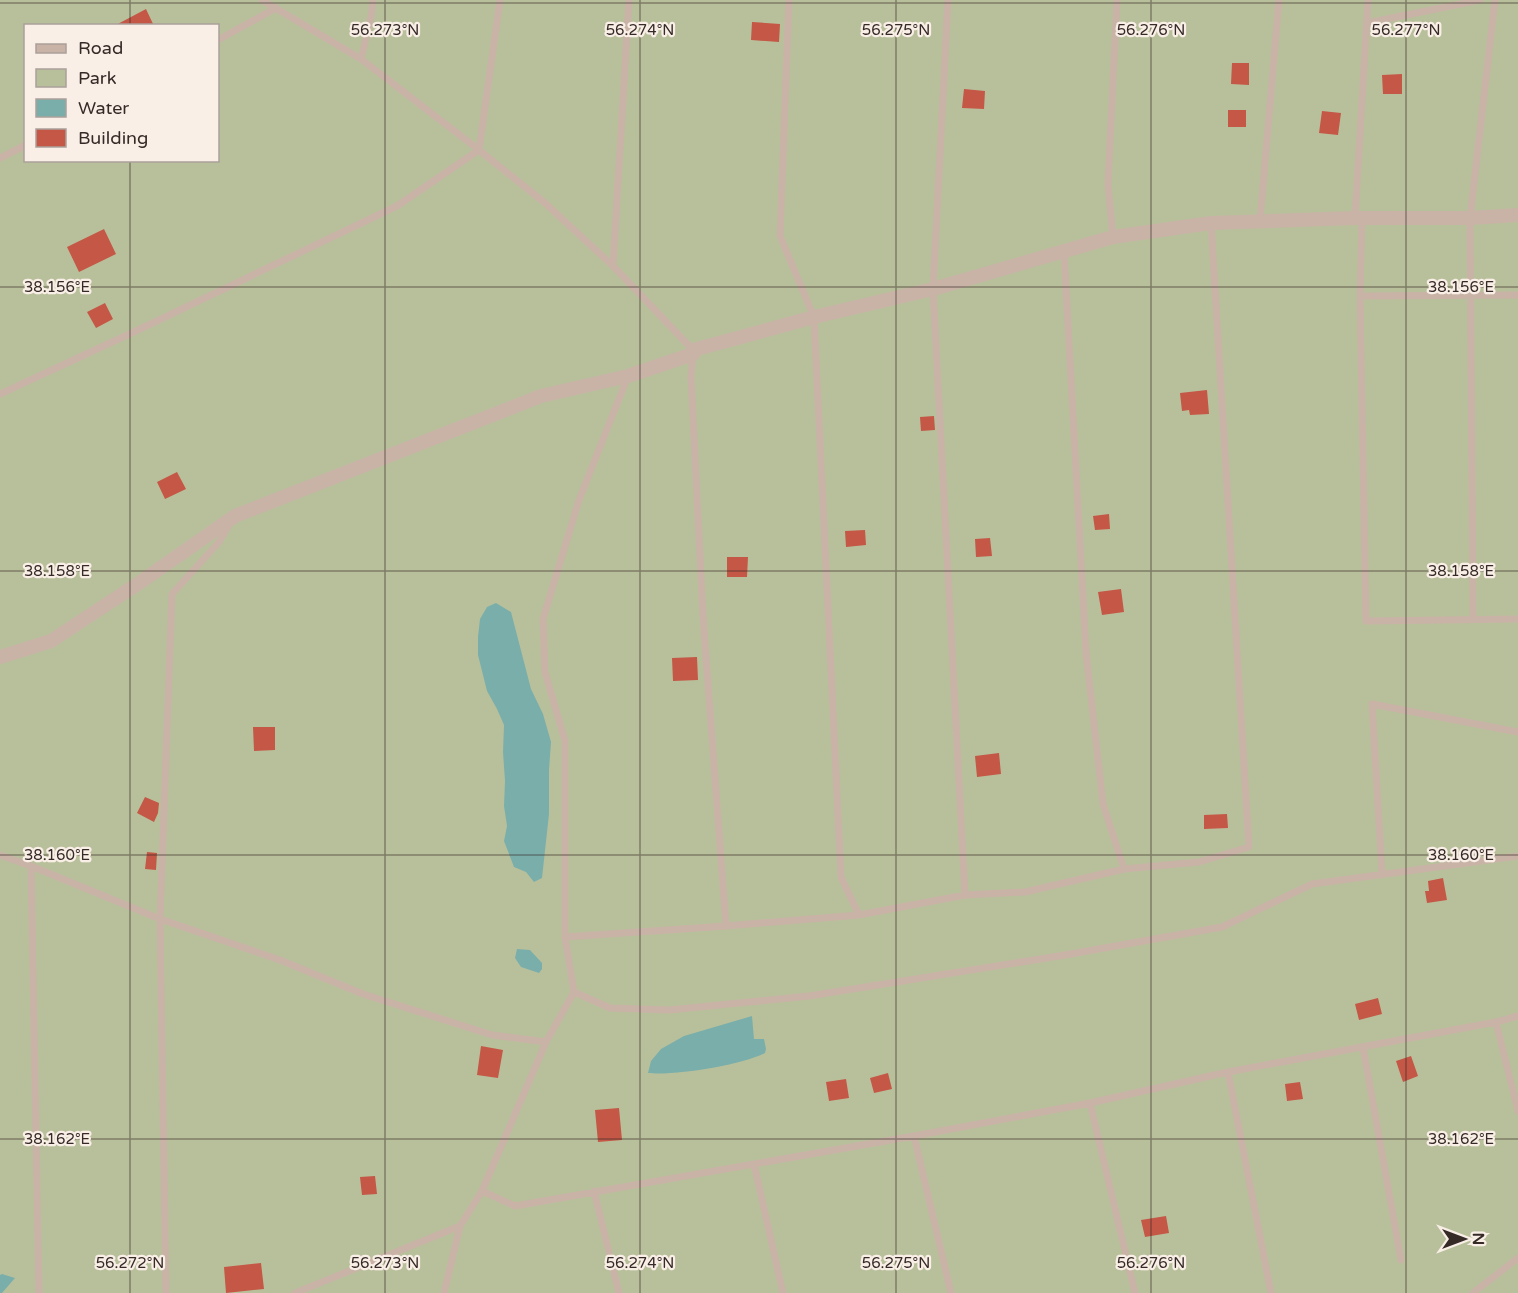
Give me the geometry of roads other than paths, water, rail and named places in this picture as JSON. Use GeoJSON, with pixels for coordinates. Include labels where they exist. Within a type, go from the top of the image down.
{"type":"FeatureCollection","features":[{"type":"Feature","properties":{"kind":"street"},"geometry":{"type":"LineString","coordinates":[[0,657],[51,641],[235,516],[541,396],[628,376],[693,352],[814,317],[933,289],[1113,237],[1211,222],[1470,218],[1518,215]]}},
{"type":"Feature","properties":{"kind":"lane"},"geometry":{"type":"LineString","coordinates":[[262,0],[361,59],[545,203],[613,266],[693,352],[691,376],[703,616],[726,926]]}},
{"type":"Feature","properties":{"kind":"lane"},"geometry":{"type":"LineString","coordinates":[[361,59],[373,0]]}},
{"type":"Feature","properties":{"kind":"lane"},"geometry":{"type":"LineString","coordinates":[[0,393],[138,330],[397,206],[479,150],[500,0]]}},
{"type":"Feature","properties":{"kind":"lane"},"geometry":{"type":"LineString","coordinates":[[613,266],[629,0]]}},
{"type":"Feature","properties":{"kind":"lane"},"geometry":{"type":"LineString","coordinates":[[789,0],[780,236],[814,317],[841,877],[859,915]]}},
{"type":"Feature","properties":{"kind":"lane"},"geometry":{"type":"LineString","coordinates":[[948,0],[933,289],[965,895]]}},
{"type":"Feature","properties":{"kind":"lane"},"geometry":{"type":"LineString","coordinates":[[1113,237],[1108,184],[1117,0]]}},
{"type":"Feature","properties":{"kind":"lane"},"geometry":{"type":"LineString","coordinates":[[1260,221],[1279,0]]}},
{"type":"Feature","properties":{"kind":"lane"},"geometry":{"type":"LineString","coordinates":[[1368,0],[1358,218],[1366,621],[1518,619]]}},
{"type":"Feature","properties":{"kind":"lane"},"geometry":{"type":"LineString","coordinates":[[1367,23],[1480,0]]}},
{"type":"Feature","properties":{"kind":"lane"},"geometry":{"type":"LineString","coordinates":[[1473,619],[1470,218],[1495,0]]}},
{"type":"Feature","properties":{"kind":"lane"},"geometry":{"type":"LineString","coordinates":[[219,39],[276,8]]}},
{"type":"Feature","properties":{"kind":"lane"},"geometry":{"type":"LineString","coordinates":[[0,159],[24,146]]}},
{"type":"Feature","properties":{"kind":"lane"},"geometry":{"type":"LineString","coordinates":[[565,937],[859,915],[965,895],[1025,892],[1124,869],[1199,862],[1250,847],[1211,222]]}},
{"type":"Feature","properties":{"kind":"lane"},"geometry":{"type":"LineString","coordinates":[[1064,251],[1086,652],[1103,804],[1124,869]]}},
{"type":"Feature","properties":{"kind":"lane"},"geometry":{"type":"LineString","coordinates":[[1360,296],[1518,295]]}},
{"type":"Feature","properties":{"kind":"lane"},"geometry":{"type":"LineString","coordinates":[[444,1293],[460,1226],[482,1191],[546,1041],[573,992],[565,937],[565,741],[545,672],[543,619],[579,500],[628,376]]}},
{"type":"Feature","properties":{"kind":"lane"},"geometry":{"type":"LineString","coordinates":[[165,1293],[160,919],[172,594],[219,542],[235,516]]}},
{"type":"Feature","properties":{"kind":"lane"},"geometry":{"type":"LineString","coordinates":[[1382,873],[1372,704],[1518,732]]}},
{"type":"Feature","properties":{"kind":"lane"},"geometry":{"type":"LineString","coordinates":[[0,855],[160,919],[280,960],[363,994],[492,1035],[546,1041]]}},
{"type":"Feature","properties":{"kind":"lane"},"geometry":{"type":"LineString","coordinates":[[573,992],[610,1008],[669,1010],[808,996],[1065,955],[1222,927],[1312,884],[1518,856]]}},
{"type":"Feature","properties":{"kind":"lane"},"geometry":{"type":"LineString","coordinates":[[31,866],[39,1293]]}},
{"type":"Feature","properties":{"kind":"lane"},"geometry":{"type":"LineString","coordinates":[[482,1191],[515,1206],[1090,1103],[1228,1072],[1518,1016]]}},
{"type":"Feature","properties":{"kind":"lane"},"geometry":{"type":"LineString","coordinates":[[1496,1022],[1518,1111]]}},
{"type":"Feature","properties":{"kind":"lane"},"geometry":{"type":"LineString","coordinates":[[1363,1047],[1401,1260]]}},
{"type":"Feature","properties":{"kind":"lane"},"geometry":{"type":"LineString","coordinates":[[1228,1072],[1271,1293]]}},
{"type":"Feature","properties":{"kind":"lane"},"geometry":{"type":"LineString","coordinates":[[1090,1103],[1135,1293]]}},
{"type":"Feature","properties":{"kind":"lane"},"geometry":{"type":"LineString","coordinates":[[914,1136],[951,1293]]}},
{"type":"Feature","properties":{"kind":"lane"},"geometry":{"type":"LineString","coordinates":[[754,1164],[783,1293]]}},
{"type":"Feature","properties":{"kind":"lane"},"geometry":{"type":"LineString","coordinates":[[594,1191],[619,1293]]}},
{"type":"Feature","properties":{"kind":"lane"},"geometry":{"type":"LineString","coordinates":[[295,1293],[460,1226]]}},
{"type":"Feature","properties":{"kind":"lane"},"geometry":{"type":"LineString","coordinates":[[1473,1293],[1518,1258]]}},
{"type":"Feature","properties":{"kind":"water"},"geometry":{"type":"Polygon","coordinates":[[[496,603],[511,612],[531,689],[543,714],[551,742],[549,814],[542,878],[534,882],[526,872],[514,867],[504,841],[507,826],[504,806],[504,725],[487,691],[478,655],[480,619],[487,607],[496,603]]]}},
{"type":"Feature","properties":{"kind":"water"},"geometry":{"type":"Polygon","coordinates":[[[517,949],[530,950],[542,963],[539,973],[521,967],[515,958],[517,949]]]}},
{"type":"Feature","properties":{"kind":"water"},"geometry":{"type":"Polygon","coordinates":[[[752,1016],[754,1039],[764,1039],[765,1053],[741,1062],[708,1069],[648,1073],[651,1061],[661,1049],[684,1036],[752,1016]]]}},
{"type":"Feature","properties":{"kind":"water"},"geometry":{"type":"Polygon","coordinates":[[[0,1275],[15,1278],[0,1293],[0,1275]]]}}]}
